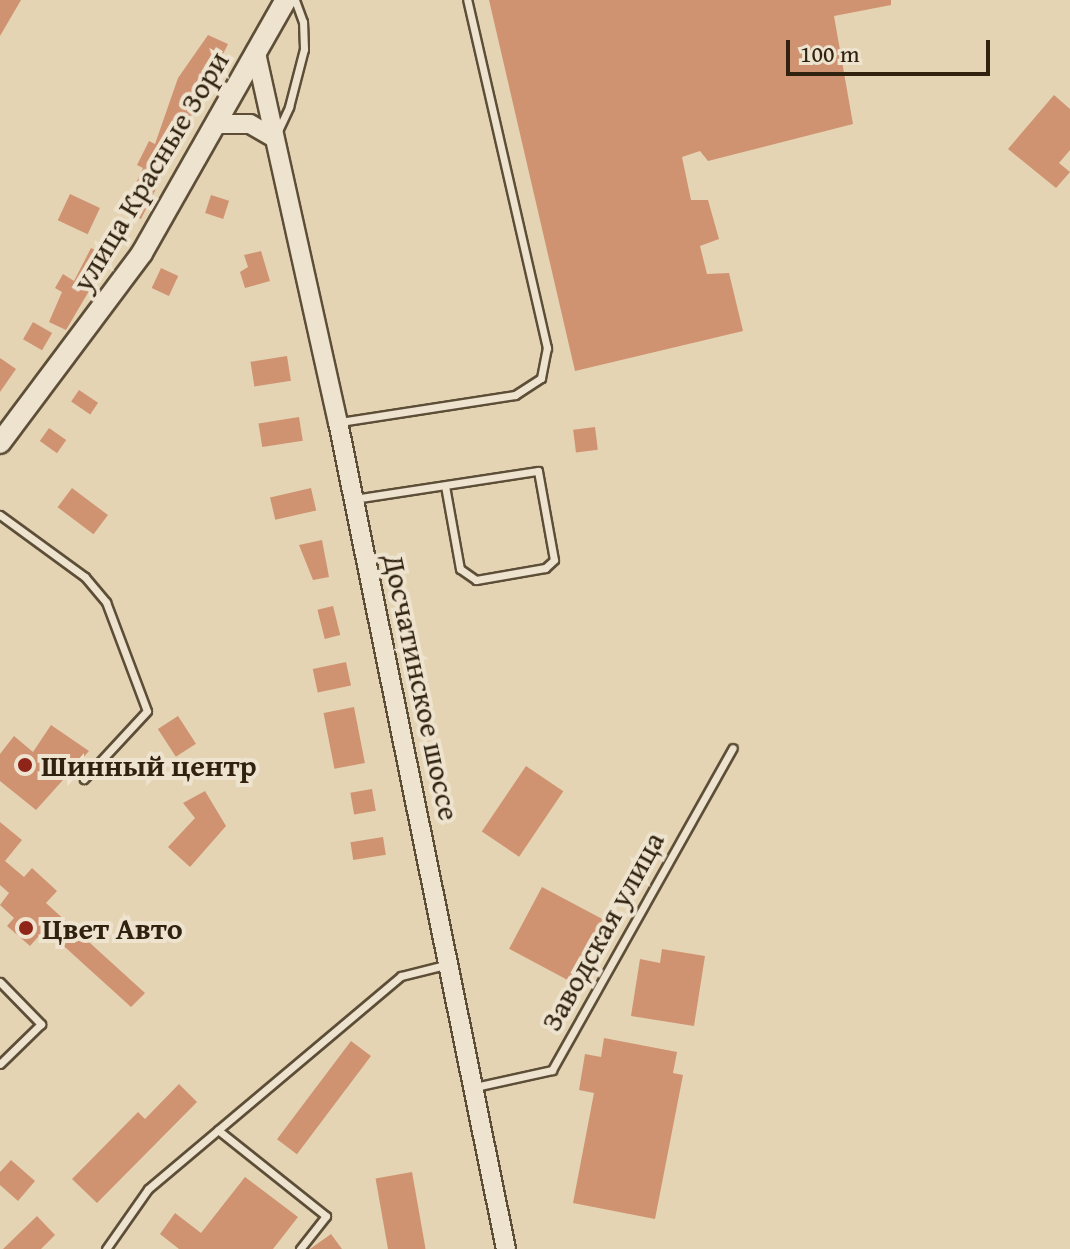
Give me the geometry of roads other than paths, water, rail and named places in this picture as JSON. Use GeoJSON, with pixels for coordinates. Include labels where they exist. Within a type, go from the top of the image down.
{"type":"FeatureCollection","features":[{"type":"Feature","properties":{"kind":"main road","name":"улица Красные Зори"},"geometry":{"type":"LineString","coordinates":[[0,443],[123,283],[286,0]]}},
{"type":"Feature","properties":{"kind":"street","name":"Досчатинское шоссе"},"geometry":{"type":"LineString","coordinates":[[256,53],[338,422],[451,964],[506,1249]]}},
{"type":"Feature","properties":{"kind":"street"},"geometry":{"type":"LineString","coordinates":[[216,124],[250,124],[274,138]]}},
{"type":"Feature","properties":{"kind":"lane"},"geometry":{"type":"LineString","coordinates":[[274,138],[289,107],[304,49],[303,22],[295,0]]}},
{"type":"Feature","properties":{"kind":"lane"},"geometry":{"type":"LineString","coordinates":[[338,422],[515,395],[541,378],[547,348],[467,0]]}},
{"type":"Feature","properties":{"kind":"lane"},"geometry":{"type":"LineString","coordinates":[[354,499],[538,471],[554,560],[545,568],[476,580],[460,569],[445,486]]}},
{"type":"Feature","properties":{"kind":"lane"},"geometry":{"type":"LineString","coordinates":[[0,515],[85,577],[106,602],[147,711],[84,779]]}},
{"type":"Feature","properties":{"kind":"lane","name":"Заводская улица"},"geometry":{"type":"LineString","coordinates":[[475,1087],[552,1070],[733,748]]}},
{"type":"Feature","properties":{"kind":"lane"},"geometry":{"type":"LineString","coordinates":[[106,1249],[148,1189],[401,976],[451,964]]}},
{"type":"Feature","properties":{"kind":"lane"},"geometry":{"type":"LineString","coordinates":[[0,982],[41,1024],[0,1064]]}},
{"type":"Feature","properties":{"kind":"lane"},"geometry":{"type":"LineString","coordinates":[[218,1130],[326,1216],[300,1249]]}},
{"type":"Feature","properties":{"kind":"place","name":"Шинный центр"},"geometry":{"type":"Point","coordinates":[25,765]}},
{"type":"Feature","properties":{"kind":"place","name":"Цвет Авто"},"geometry":{"type":"Point","coordinates":[26,928]}}]}
